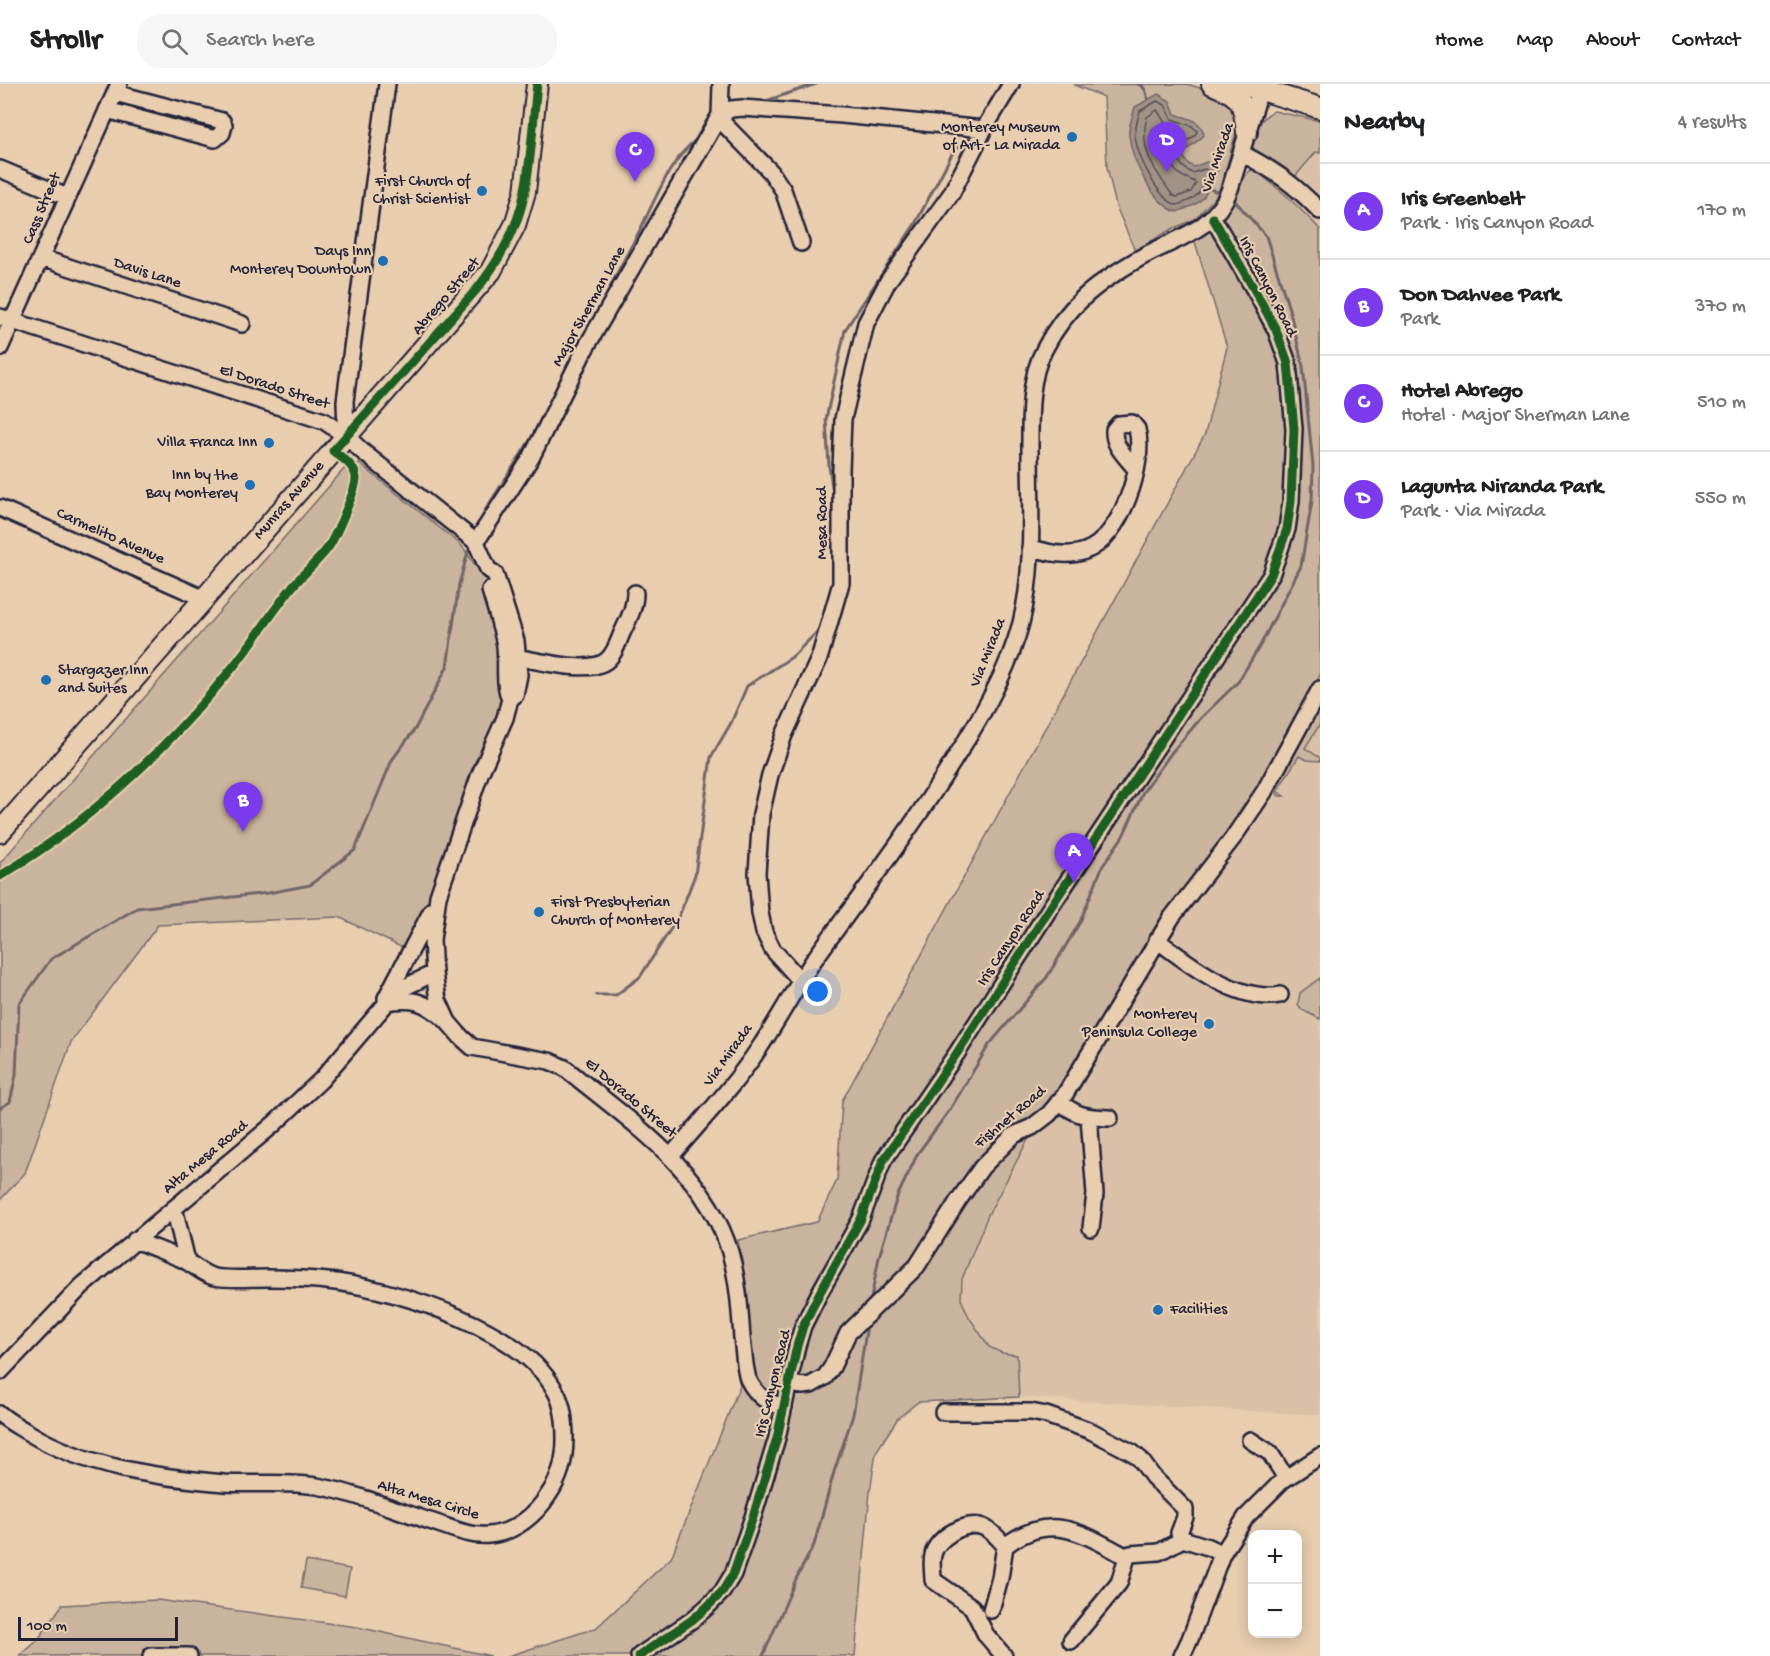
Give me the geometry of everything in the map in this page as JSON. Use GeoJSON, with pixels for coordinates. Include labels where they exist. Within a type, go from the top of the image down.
{"type":"FeatureCollection","features":[{"type":"Feature","properties":{"kind":"main road","name":"Abrego Street"},"geometry":{"type":"LineString","coordinates":[[346,436],[474,292],[497,260],[515,225],[525,192],[537,84]]}},
{"type":"Feature","properties":{"kind":"main road"},"geometry":{"type":"LineString","coordinates":[[1212,84],[1236,96],[1244,109],[1247,132]]}},
{"type":"Feature","properties":{"kind":"main road"},"geometry":{"type":"LineString","coordinates":[[1255,85],[1320,108]]}},
{"type":"Feature","properties":{"kind":"main road","name":"Munras Avenue"},"geometry":{"type":"LineString","coordinates":[[0,832],[346,436]]}},
{"type":"Feature","properties":{"kind":"street"},"geometry":{"type":"LineString","coordinates":[[346,436],[345,401],[387,84]]}},
{"type":"Feature","properties":{"kind":"street","name":"Major Sherman Lane"},"geometry":{"type":"LineString","coordinates":[[476,543],[531,458],[584,351],[720,115],[721,84]]}},
{"type":"Feature","properties":{"kind":"street","name":"Mesa Road"},"geometry":{"type":"LineString","coordinates":[[800,980],[773,950],[764,932],[760,914],[757,873],[761,814],[770,775],[784,735],[819,658],[841,583],[843,419],[866,323],[888,281],[951,194],[984,129],[1011,84]]}},
{"type":"Feature","properties":{"kind":"street","name":"Via Mirada"},"geometry":{"type":"LineString","coordinates":[[671,1156],[740,1075],[761,1046],[800,980],[902,838],[984,712],[1013,650],[1027,596],[1032,398],[1042,354],[1053,332],[1074,304],[1090,290],[1140,258],[1179,239],[1213,218],[1227,197],[1241,153],[1255,85]]}},
{"type":"Feature","properties":{"kind":"street"},"geometry":{"type":"LineString","coordinates":[[107,110],[215,139],[222,133],[224,125],[222,121],[117,89]]}},
{"type":"Feature","properties":{"kind":"street","name":"Cass Street"},"geometry":{"type":"LineString","coordinates":[[0,348],[6,319],[41,258],[117,89]]}},
{"type":"Feature","properties":{"kind":"street"},"geometry":{"type":"LineString","coordinates":[[801,243],[787,201],[777,181],[754,153],[724,124],[720,115],[731,109],[742,108],[984,129]]}},
{"type":"Feature","properties":{"kind":"street"},"geometry":{"type":"LineString","coordinates":[[1241,153],[1288,180],[1320,211]]}},
{"type":"Feature","properties":{"kind":"street"},"geometry":{"type":"LineString","coordinates":[[0,169],[67,197]]}},
{"type":"Feature","properties":{"kind":"street","name":"Iris Canyon Road"},"geometry":{"type":"LineString","coordinates":[[639,1656],[707,1607],[722,1592],[733,1574],[755,1509],[784,1407],[803,1326],[861,1219],[883,1161],[957,1053],[1050,908],[1271,575],[1287,530],[1292,501],[1294,429],[1288,363],[1276,330],[1213,218]]}},
{"type":"Feature","properties":{"kind":"street","name":"Davis Lane"},"geometry":{"type":"LineString","coordinates":[[41,258],[242,324]]}},
{"type":"Feature","properties":{"kind":"street","name":"El Dorado Street"},"geometry":{"type":"LineString","coordinates":[[6,319],[177,376],[324,421],[346,436],[476,543],[488,570],[495,574],[514,633],[519,658],[517,687],[480,774],[438,896],[432,940],[438,1000],[448,1022],[472,1047],[540,1059],[565,1068],[671,1156],[706,1199],[717,1218],[730,1252],[737,1288],[748,1379],[754,1391],[764,1400],[784,1407]]}},
{"type":"Feature","properties":{"kind":"street"},"geometry":{"type":"LineString","coordinates":[[1030,547],[1048,553],[1063,554],[1075,554],[1092,548],[1106,536],[1125,503],[1135,477],[1135,468]]}},
{"type":"Feature","properties":{"kind":"street","name":"Carmelito Avenue"},"geometry":{"type":"LineString","coordinates":[[0,508],[205,599]]}},
{"type":"Feature","properties":{"kind":"street","name":"El Dorado Street"},"geometry":{"type":"LineString","coordinates":[[488,570],[486,576],[507,658],[507,693],[510,699]]}},
{"type":"Feature","properties":{"kind":"street"},"geometry":{"type":"LineString","coordinates":[[500,626],[508,633],[512,655],[519,658],[573,666],[597,666],[606,662],[613,654],[635,604],[635,593]]}},
{"type":"Feature","properties":{"kind":"street","name":"Fishnet Road"},"geometry":{"type":"LineString","coordinates":[[789,1384],[811,1385],[825,1377],[848,1333],[917,1266],[982,1167],[1014,1135],[1032,1127],[1049,1114],[1059,1101],[1088,1058],[1157,940],[1188,895],[1233,838],[1264,792],[1320,689]]}},
{"type":"Feature","properties":{"kind":"street"},"geometry":{"type":"LineString","coordinates":[[383,1006],[438,896]]}},
{"type":"Feature","properties":{"kind":"street"},"geometry":{"type":"LineString","coordinates":[[1157,940],[1187,962],[1230,986],[1258,996],[1280,995]]}},
{"type":"Feature","properties":{"kind":"street","name":"Alta Mesa Road"},"geometry":{"type":"LineString","coordinates":[[0,1372],[82,1286],[274,1124],[321,1080],[397,991],[434,973]]}},
{"type":"Feature","properties":{"kind":"street"},"geometry":{"type":"LineString","coordinates":[[383,1006],[412,1000],[426,1004],[448,1022]]}},
{"type":"Feature","properties":{"kind":"street"},"geometry":{"type":"LineString","coordinates":[[1059,1101],[1071,1112],[1089,1117],[1110,1118]]}},
{"type":"Feature","properties":{"kind":"street"},"geometry":{"type":"LineString","coordinates":[[1089,1117],[1095,1194],[1090,1228]]}},
{"type":"Feature","properties":{"kind":"street"},"geometry":{"type":"LineString","coordinates":[[174,1208],[187,1261]]}},
{"type":"Feature","properties":{"kind":"street","name":"Alta Mesa Circle"},"geometry":{"type":"LineString","coordinates":[[0,1414],[59,1449],[106,1465],[134,1472],[225,1483],[317,1486],[343,1492],[469,1534],[491,1535],[519,1525],[549,1495],[559,1474],[565,1446],[564,1418],[556,1393],[540,1370],[513,1348],[464,1320],[424,1303],[380,1290],[313,1280],[230,1279],[212,1276],[187,1261],[135,1240]]}},
{"type":"Feature","properties":{"kind":"street"},"geometry":{"type":"LineString","coordinates":[[943,1412],[1031,1412],[1091,1431],[1133,1453],[1185,1509],[1185,1517],[1179,1533],[1183,1539],[1222,1554]]}},
{"type":"Feature","properties":{"kind":"street"},"geometry":{"type":"LineString","coordinates":[[1250,1440],[1270,1453],[1286,1478]]}},
{"type":"Feature","properties":{"kind":"street"},"geometry":{"type":"LineString","coordinates":[[1182,1656],[1222,1554],[1246,1517],[1286,1478],[1320,1456]]}},
{"type":"Feature","properties":{"kind":"street"},"geometry":{"type":"LineString","coordinates":[[991,1610],[972,1607],[933,1580],[933,1554],[940,1541],[969,1526],[983,1527],[1005,1546]]}},
{"type":"Feature","properties":{"kind":"street"},"geometry":{"type":"LineString","coordinates":[[986,1635],[992,1626],[994,1615],[991,1610],[1005,1546],[1032,1530],[1058,1527],[1085,1536],[1127,1557]]}},
{"type":"Feature","properties":{"kind":"street"},"geometry":{"type":"LineString","coordinates":[[1071,1641],[1119,1583],[1127,1557],[1133,1553],[1159,1552],[1183,1539]]}},
{"type":"Feature","properties":{"kind":"street"},"geometry":{"type":"LineString","coordinates":[[972,1607],[986,1635],[1005,1656]]}},
{"type":"Feature","properties":{"kind":"street"},"geometry":{"type":"LineString","coordinates":[[151,1656],[189,1656]]}},
{"type":"Feature","properties":{"kind":"shaded area"},"geometry":{"type":"Polygon","coordinates":[[[1186,84],[1215,92],[1233,102],[1237,129],[1224,176],[1217,195],[1195,219],[1170,230],[1135,251],[1116,206],[1107,167],[1104,97],[1074,85],[1186,84]]]}},
{"type":"Feature","properties":{"kind":"shaded area"},"geometry":{"type":"Polygon","coordinates":[[[1274,111],[1320,122],[1320,229],[1287,196],[1253,168],[1247,132],[1254,133],[1265,116],[1274,111]]]}},
{"type":"Feature","properties":{"kind":"shaded area"},"geometry":{"type":"Polygon","coordinates":[[[1274,111],[1320,121],[1320,153],[1316,152],[1293,179],[1258,155],[1251,145],[1262,121],[1274,111]]]}},
{"type":"Feature","properties":{"kind":"shaded area"},"geometry":{"type":"Polygon","coordinates":[[[1253,168],[1287,196],[1320,229],[1320,675],[1261,781],[1216,847],[1161,920],[1074,1064],[1053,1096],[1033,1119],[1031,1134],[988,1215],[962,1279],[961,1299],[969,1317],[989,1347],[1002,1353],[1017,1355],[1019,1397],[918,1402],[898,1418],[876,1452],[870,1491],[855,1656],[508,1656],[596,1628],[671,1558],[742,1380],[749,1368],[747,1291],[738,1240],[817,1222],[837,1180],[842,1101],[1205,434],[1227,347],[1192,232],[1236,192],[1253,168]]]}},
{"type":"Feature","properties":{"kind":"shaded area"},"geometry":{"type":"Polygon","coordinates":[[[360,464],[461,545],[478,569],[492,582],[511,691],[411,952],[339,917],[158,925],[71,1042],[25,1173],[0,1200],[0,863],[345,468],[360,464]]]}},
{"type":"Feature","properties":{"kind":"shaded area","name":"Monterey Peninsula College"},"geometry":{"type":"Polygon","coordinates":[[[1320,675],[1320,1415],[1019,1397],[1017,1355],[1002,1353],[989,1347],[969,1317],[961,1299],[962,1279],[988,1215],[1033,1119],[1053,1096],[1074,1064],[1160,920],[1216,847],[1261,781],[1320,675]]]}},
{"type":"Feature","properties":{"kind":"shaded area"},"geometry":{"type":"Polygon","coordinates":[[[1320,701],[1320,724],[1305,748],[1320,758],[1320,761],[1307,760],[1299,756],[1277,791],[1284,796],[1279,796],[1274,786],[1320,701]]]}},
{"type":"Feature","properties":{"kind":"shaded area"},"geometry":{"type":"Polygon","coordinates":[[[1320,978],[1320,1019],[1302,1010],[1298,1004],[1300,993],[1320,978]]]}},
{"type":"Feature","properties":{"kind":"shaded area"},"geometry":{"type":"Polygon","coordinates":[[[306,1561],[350,1569],[345,1596],[301,1588],[306,1561]]]}},
{"type":"Feature","properties":{"kind":"shaded area"},"geometry":{"type":"Polygon","coordinates":[[[157,1600],[357,1627],[491,1656],[20,1656],[37,1641],[62,1605],[157,1600]]]}},
{"type":"Feature","properties":{"kind":"water"},"geometry":{"type":"Polygon","coordinates":[[[1158,94],[1170,101],[1175,114],[1194,120],[1202,130],[1204,135],[1183,155],[1187,163],[1194,167],[1206,162],[1214,165],[1218,170],[1200,201],[1176,212],[1159,199],[1144,179],[1138,168],[1129,135],[1135,107],[1158,94]]]}},
{"type":"Feature","properties":{"kind":"waterway"},"geometry":{"type":"LineString","coordinates":[[763,102],[816,84]]}},
{"type":"Feature","properties":{"kind":"waterway"},"geometry":{"type":"LineString","coordinates":[[1138,84],[1144,88],[1148,99]]}},
{"type":"Feature","properties":{"kind":"waterway"},"geometry":{"type":"LineString","coordinates":[[603,305],[615,276],[664,181],[679,157],[698,138]]}},
{"type":"Feature","properties":{"kind":"waterway"},"geometry":{"type":"LineString","coordinates":[[834,499],[826,419],[845,330],[915,224],[952,154],[960,145]]}},
{"type":"Feature","properties":{"kind":"waterway"},"geometry":{"type":"LineString","coordinates":[[1208,188],[1217,192]]}},
{"type":"Feature","properties":{"kind":"waterway"},"geometry":{"type":"LineString","coordinates":[[870,1304],[879,1257],[897,1197],[918,1153],[949,1111],[989,1045],[1047,977],[1080,922],[1102,867],[1123,836],[1143,792],[1172,752],[1201,718],[1238,682],[1261,644],[1301,566],[1312,501],[1313,466],[1303,366],[1290,312],[1266,236],[1235,201]]}},
{"type":"Feature","properties":{"kind":"waterway"},"geometry":{"type":"LineString","coordinates":[[484,512],[538,428]]}},
{"type":"Feature","properties":{"kind":"waterway"},"geometry":{"type":"LineString","coordinates":[[0,1108],[10,1102],[16,1075],[19,1004],[51,959],[137,908],[268,893],[310,885],[355,850],[392,760],[415,729],[447,667],[459,584],[469,548]]}},
{"type":"Feature","properties":{"kind":"waterway"},"geometry":{"type":"LineString","coordinates":[[596,995],[616,995],[640,977],[679,916],[695,875],[711,757],[731,723],[747,686],[792,657],[816,633],[823,622]]}},
{"type":"Feature","properties":{"kind":"waterway"},"geometry":{"type":"LineString","coordinates":[[763,1656],[796,1579],[814,1545],[834,1472],[853,1415],[867,1325]]}},
{"type":"Feature","properties":{"kind":"cycle path"},"geometry":{"type":"LineString","coordinates":[[0,876],[65,832],[126,782],[208,697],[241,657],[293,586],[327,549],[335,536],[353,492],[356,478],[351,466],[333,451],[477,289],[493,267],[513,230],[522,203],[527,177],[537,84]]}},
{"type":"Feature","properties":{"kind":"cycle path"},"geometry":{"type":"LineString","coordinates":[[639,1656],[707,1607],[722,1592],[733,1574],[777,1438],[803,1326],[861,1219],[883,1161],[957,1053],[1050,908],[1271,575],[1287,529],[1291,501],[1294,429],[1288,363],[1276,330],[1213,218]]}},
{"type":"Feature","properties":{"kind":"place","name":"Monterey Museum of Art - La Mirada"},"geometry":{"type":"Point","coordinates":[1072,137]}},
{"type":"Feature","properties":{"kind":"place","name":"Lagunta Niranda Park"},"geometry":{"type":"Point","coordinates":[1167,172]}},
{"type":"Feature","properties":{"kind":"place","name":"Hotel Abrego"},"geometry":{"type":"Point","coordinates":[635,182]}},
{"type":"Feature","properties":{"kind":"place","name":"First Church of Christ Scientist"},"geometry":{"type":"Point","coordinates":[482,191]}},
{"type":"Feature","properties":{"kind":"place","name":"Days Inn Monterey Downtown"},"geometry":{"type":"Point","coordinates":[383,261]}},
{"type":"Feature","properties":{"kind":"place","name":"Villa Franca Inn"},"geometry":{"type":"Point","coordinates":[269,443]}},
{"type":"Feature","properties":{"kind":"place","name":"Inn by the Bay Monterey"},"geometry":{"type":"Point","coordinates":[250,485]}},
{"type":"Feature","properties":{"kind":"place","name":"Stargazer Inn and Suites"},"geometry":{"type":"Point","coordinates":[46,680]}},
{"type":"Feature","properties":{"kind":"place","name":"Don Dahvee Park"},"geometry":{"type":"Point","coordinates":[243,832]}},
{"type":"Feature","properties":{"kind":"place","name":"Iris Greenbelt"},"geometry":{"type":"Point","coordinates":[1074,883]}},
{"type":"Feature","properties":{"kind":"place","name":"First Presbyterian Church of Monterey"},"geometry":{"type":"Point","coordinates":[539,912]}},
{"type":"Feature","properties":{"kind":"place","name":"Monterey Peninsula College"},"geometry":{"type":"Point","coordinates":[1209,1024]}},
{"type":"Feature","properties":{"kind":"place","name":"Facilities"},"geometry":{"type":"Point","coordinates":[1158,1310]}}]}
